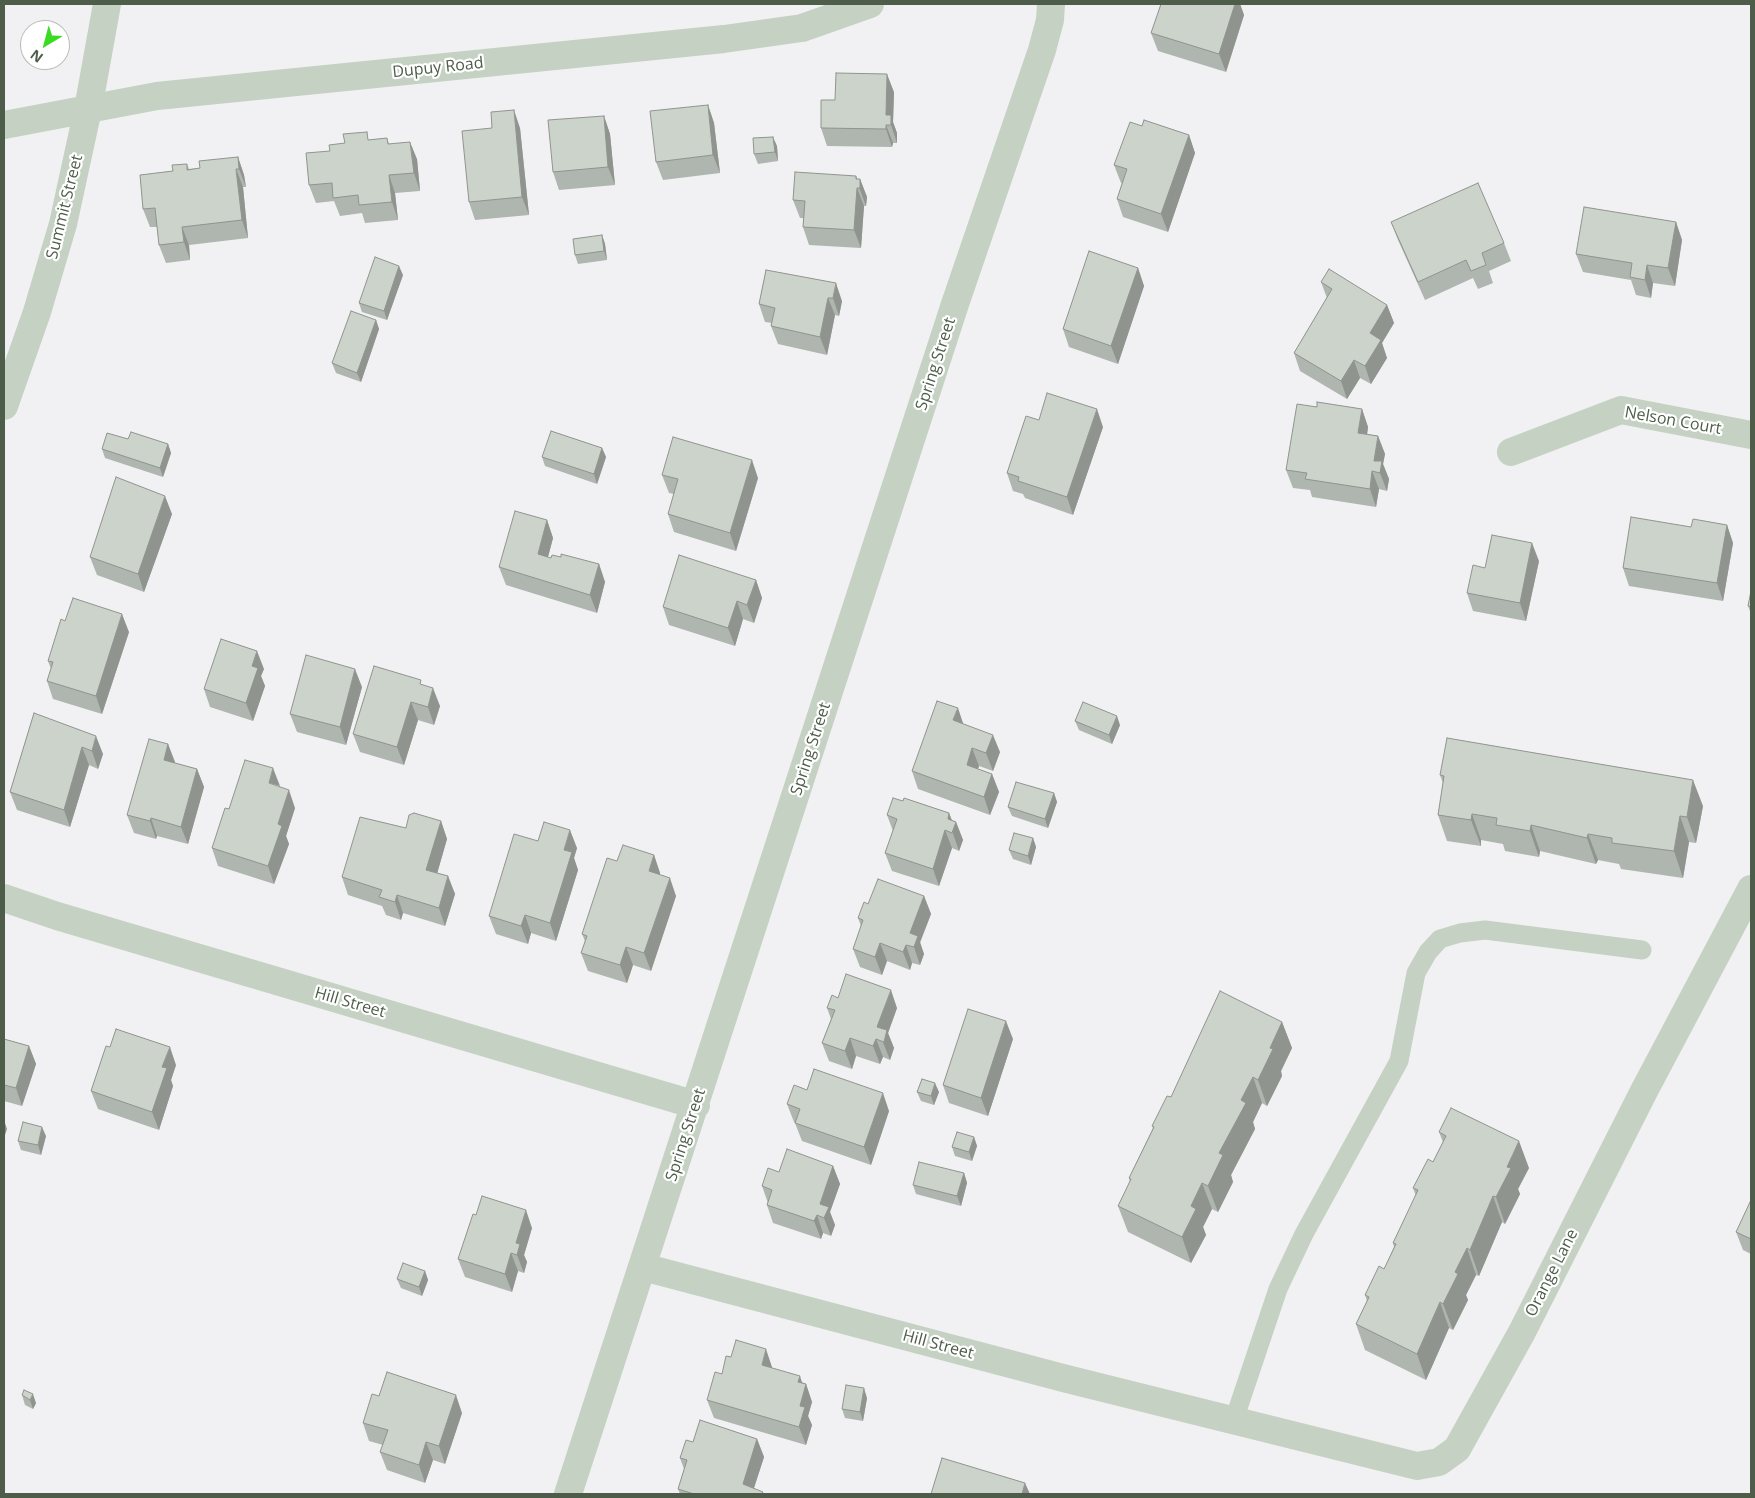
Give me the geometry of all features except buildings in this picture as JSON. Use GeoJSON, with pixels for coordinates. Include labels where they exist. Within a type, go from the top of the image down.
{"type":"FeatureCollection","features":[{"type":"Feature","properties":{"kind":"street","name":"Summit Street"},"geometry":{"type":"LineString","coordinates":[[4,406],[63,224],[88,109],[107,4]]}},
{"type":"Feature","properties":{"kind":"street","name":"Dupuy Road"},"geometry":{"type":"LineString","coordinates":[[4,124],[157,96],[724,39],[802,28],[870,4]]}},
{"type":"Feature","properties":{"kind":"street","name":"Spring Street"},"geometry":{"type":"LineString","coordinates":[[568,1494],[955,304],[1042,50],[1050,20],[1051,4]]}},
{"type":"Feature","properties":{"kind":"street","name":"Nelson Court"},"geometry":{"type":"LineString","coordinates":[[1511,452],[1620,410],[1751,435]]}},
{"type":"Feature","properties":{"kind":"street","name":"Orange Lane"},"geometry":{"type":"LineString","coordinates":[[1234,1420],[1418,1466],[1440,1462],[1457,1449],[1522,1332],[1644,1091],[1751,888]]}},
{"type":"Feature","properties":{"kind":"street","name":"Hill Street"},"geometry":{"type":"LineString","coordinates":[[4,898],[57,916],[696,1105]]}},
{"type":"Feature","properties":{"kind":"street","name":"Hill Street"},"geometry":{"type":"LineString","coordinates":[[643,1267],[1234,1420]]}},
{"type":"Feature","properties":{"kind":"lane"},"geometry":{"type":"LineString","coordinates":[[1234,1420],[1278,1289],[1304,1234],[1399,1061],[1416,973],[1428,952],[1440,938],[1460,932],[1485,930],[1642,950]]}}]}
